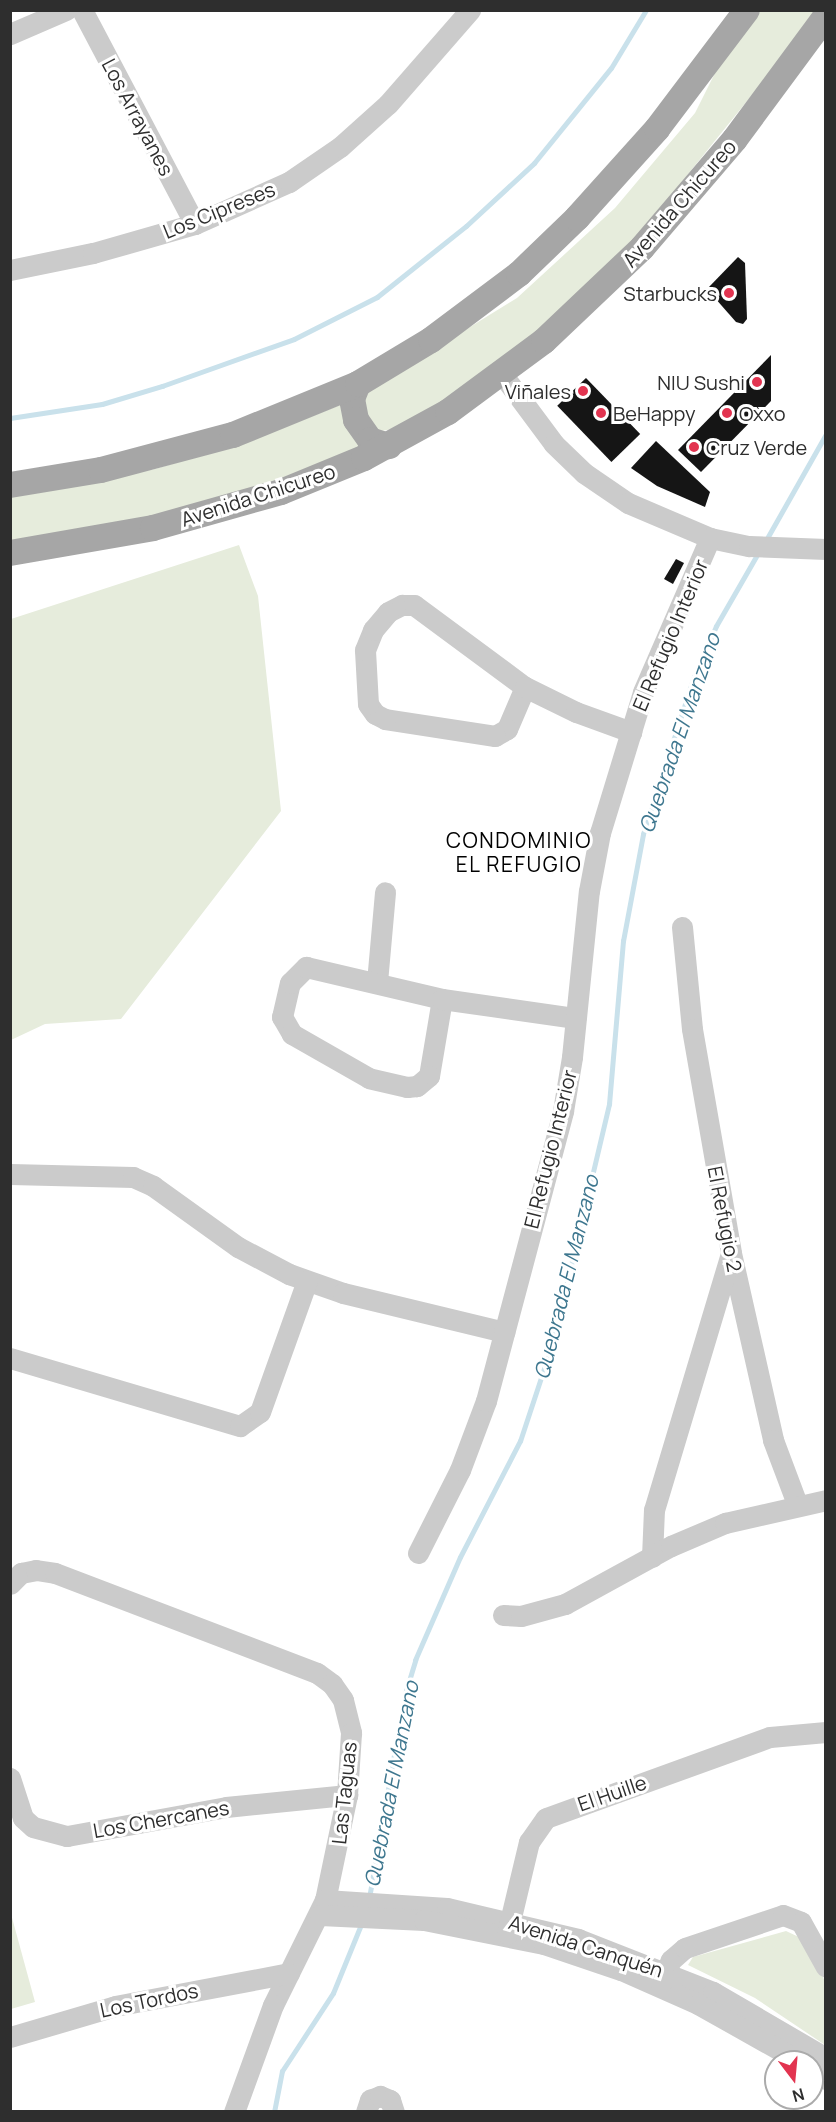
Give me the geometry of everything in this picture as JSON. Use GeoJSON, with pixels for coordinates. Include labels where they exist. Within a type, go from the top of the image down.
{"type":"FeatureCollection","features":[{"type":"Feature","properties":{"kind":"main road"},"geometry":{"type":"LineString","coordinates":[[10,485],[101,470],[190,448],[298,412],[358,384],[458,321],[551,244],[657,129],[747,10]]}},
{"type":"Feature","properties":{"kind":"main road","name":"Avenida Chicureo"},"geometry":{"type":"LineString","coordinates":[[10,553],[112,537],[238,506],[323,476],[389,446],[448,412],[502,374],[577,314],[642,248],[817,40],[825,16]]}},
{"type":"Feature","properties":{"kind":"main road"},"geometry":{"type":"LineString","coordinates":[[358,384],[352,399],[356,420],[370,440],[389,446]]}},
{"type":"Feature","properties":{"kind":"street"},"geometry":{"type":"LineString","coordinates":[[10,34],[66,10]]}},
{"type":"Feature","properties":{"kind":"street","name":"Los Arrayanes"},"geometry":{"type":"LineString","coordinates":[[82,10],[195,224]]}},
{"type":"Feature","properties":{"kind":"street","name":"Los Cipreses"},"geometry":{"type":"LineString","coordinates":[[10,270],[93,253],[195,224],[266,194],[340,147],[412,80],[470,10]]}},
{"type":"Feature","properties":{"kind":"street"},"geometry":{"type":"LineString","coordinates":[[502,374],[554,444],[593,480],[656,518],[710,538],[749,546],[825,549]]}},
{"type":"Feature","properties":{"kind":"street","name":"El Refugio Interior"},"geometry":{"type":"LineString","coordinates":[[418,1553],[470,1444],[504,1332],[563,1111],[594,860],[631,732],[657,657],[710,538]]}},
{"type":"Feature","properties":{"kind":"street","name":"El Refugio Interior"},"geometry":{"type":"LineString","coordinates":[[525,687],[507,729],[495,736],[385,719],[375,714],[368,704],[365,650],[373,630],[388,612],[402,605],[414,605],[525,687],[576,712],[631,732]]}},
{"type":"Feature","properties":{"kind":"street"},"geometry":{"type":"LineString","coordinates":[[377,981],[385,892]]}},
{"type":"Feature","properties":{"kind":"street","name":"El Refugio 2"},"geometry":{"type":"LineString","coordinates":[[682,927],[693,1038],[731,1253],[773,1440],[797,1504]]}},
{"type":"Feature","properties":{"kind":"street"},"geometry":{"type":"LineString","coordinates":[[442,999],[429,1076],[417,1086],[407,1087],[369,1078],[292,1034],[282,1017],[290,983],[306,967],[377,981],[442,999],[576,1018]]}},
{"type":"Feature","properties":{"kind":"street"},"geometry":{"type":"LineString","coordinates":[[10,1174],[57,1178],[122,1176],[139,1179],[238,1247],[307,1281],[343,1293],[504,1332]]}},
{"type":"Feature","properties":{"kind":"street"},"geometry":{"type":"LineString","coordinates":[[652,1557],[654,1510],[731,1253]]}},
{"type":"Feature","properties":{"kind":"street"},"geometry":{"type":"LineString","coordinates":[[10,1358],[240,1426],[260,1412],[307,1281]]}},
{"type":"Feature","properties":{"kind":"street"},"geometry":{"type":"LineString","coordinates":[[503,1615],[535,1613],[565,1604],[652,1557],[725,1523],[797,1504],[825,1500]]}},
{"type":"Feature","properties":{"kind":"street","name":"Las Taguas"},"geometry":{"type":"LineString","coordinates":[[16,1578],[36,1570],[55,1573],[325,1678],[338,1690],[348,1717],[347,1795],[323,1908],[260,2036],[234,2112]]}},
{"type":"Feature","properties":{"kind":"street","name":"El Huille"},"geometry":{"type":"LineString","coordinates":[[798,1732],[825,1716]]}},
{"type":"Feature","properties":{"kind":"street","name":"El Huille"},"geometry":{"type":"LineString","coordinates":[[509,1927],[529,1842],[546,1818],[770,1737],[798,1732],[825,1732]]}},
{"type":"Feature","properties":{"kind":"street","name":"Los Chercanes"},"geometry":{"type":"LineString","coordinates":[[10,1778],[23,1818],[33,1827],[67,1836],[226,1807],[347,1795]]}},
{"type":"Feature","properties":{"kind":"street","name":"Avenida Canquén"},"geometry":{"type":"LineString","coordinates":[[323,1908],[377,1909],[454,1924],[509,1927],[581,1956],[663,1979],[749,2011],[825,2058]]}},
{"type":"Feature","properties":{"kind":"street"},"geometry":{"type":"LineString","coordinates":[[663,1979],[671,1960],[692,1944],[783,1914],[801,1922],[825,1966]]}},
{"type":"Feature","properties":{"kind":"street","name":"Los Tordos"},"geometry":{"type":"LineString","coordinates":[[10,2037],[115,2006],[290,1973]]}},
{"type":"Feature","properties":{"kind":"street","name":"Avenida Canquén"},"geometry":{"type":"LineString","coordinates":[[663,1979],[781,2050]]}},
{"type":"Feature","properties":{"kind":"street"},"geometry":{"type":"LineString","coordinates":[[366,2112],[370,2100],[380,2096],[390,2100],[394,2112]]}},
{"type":"Feature","properties":{"kind":"green space"},"geometry":{"type":"Polygon","coordinates":[[[757,11],[815,11],[798,38],[605,277],[467,386],[399,428],[375,432],[360,395],[517,298],[615,208],[695,113],[721,61],[757,11]]]}},
{"type":"Feature","properties":{"kind":"green space"},"geometry":{"type":"Polygon","coordinates":[[[345,403],[364,446],[327,462],[213,504],[11,543],[11,495],[155,469],[253,440],[345,403]]]}},
{"type":"Feature","properties":{"kind":"green space"},"geometry":{"type":"Polygon","coordinates":[[[239,545],[258,596],[281,811],[121,1019],[45,1024],[11,1040],[11,619],[239,545]]]}},
{"type":"Feature","properties":{"kind":"green space"},"geometry":{"type":"Polygon","coordinates":[[[11,1914],[35,2002],[10,2009],[11,1914]]]}},
{"type":"Feature","properties":{"kind":"green space"},"geometry":{"type":"Polygon","coordinates":[[[786,1931],[801,1938],[825,1981],[825,2045],[755,1998],[688,1965],[693,1957],[786,1931]]]}},
{"type":"Feature","properties":{"kind":"building"},"geometry":{"type":"Polygon","coordinates":[[[738,257],[745,263],[747,319],[743,324],[736,322],[707,289],[738,257]]]}},
{"type":"Feature","properties":{"kind":"building"},"geometry":{"type":"Polygon","coordinates":[[[771,355],[771,401],[701,472],[678,450],[771,355]]]}},
{"type":"Feature","properties":{"kind":"building"},"geometry":{"type":"Polygon","coordinates":[[[586,378],[640,434],[611,462],[557,406],[586,378]]]}},
{"type":"Feature","properties":{"kind":"building"},"geometry":{"type":"Polygon","coordinates":[[[656,441],[710,492],[705,507],[657,486],[631,468],[656,441]]]}},
{"type":"Feature","properties":{"kind":"building"},"geometry":{"type":"Polygon","coordinates":[[[676,559],[684,563],[673,584],[664,579],[676,559]]]}},
{"type":"Feature","properties":{"kind":"waterway"},"geometry":{"type":"LineString","coordinates":[[10,418],[102,404],[162,386],[294,339],[377,297],[466,226],[534,163],[611,68],[646,10]]}},
{"type":"Feature","properties":{"kind":"waterway","name":"Quebrada El Manzano"},"geometry":{"type":"LineString","coordinates":[[766,540],[826,434]]}},
{"type":"Feature","properties":{"kind":"waterway","name":"Quebrada El Manzano"},"geometry":{"type":"LineString","coordinates":[[369,1898],[404,1697],[415,1660],[460,1557],[520,1441],[553,1341],[609,1104],[623,941],[643,834],[693,679],[716,626],[758,553]]}},
{"type":"Feature","properties":{"kind":"waterway","name":"Quebrada El Manzano"},"geometry":{"type":"LineString","coordinates":[[274,2112],[282,2071],[333,1993],[362,1922]]}},
{"type":"Feature","properties":{"kind":"place","name":"Starbucks"},"geometry":{"type":"Point","coordinates":[729,293]}},
{"type":"Feature","properties":{"kind":"place","name":"NIU Sushi"},"geometry":{"type":"Point","coordinates":[757,382]}},
{"type":"Feature","properties":{"kind":"place","name":"Viñales"},"geometry":{"type":"Point","coordinates":[583,391]}},
{"type":"Feature","properties":{"kind":"place","name":"BeHappy"},"geometry":{"type":"Point","coordinates":[601,413]}},
{"type":"Feature","properties":{"kind":"place","name":"Oxxo"},"geometry":{"type":"Point","coordinates":[727,413]}},
{"type":"Feature","properties":{"kind":"place","name":"Cruz Verde"},"geometry":{"type":"Point","coordinates":[694,447]}},
{"type":"Feature","properties":{"kind":"district","name":"CONDOMINIO EL REFUGIO"},"geometry":{"type":"Point","coordinates":[519,852]}}]}
